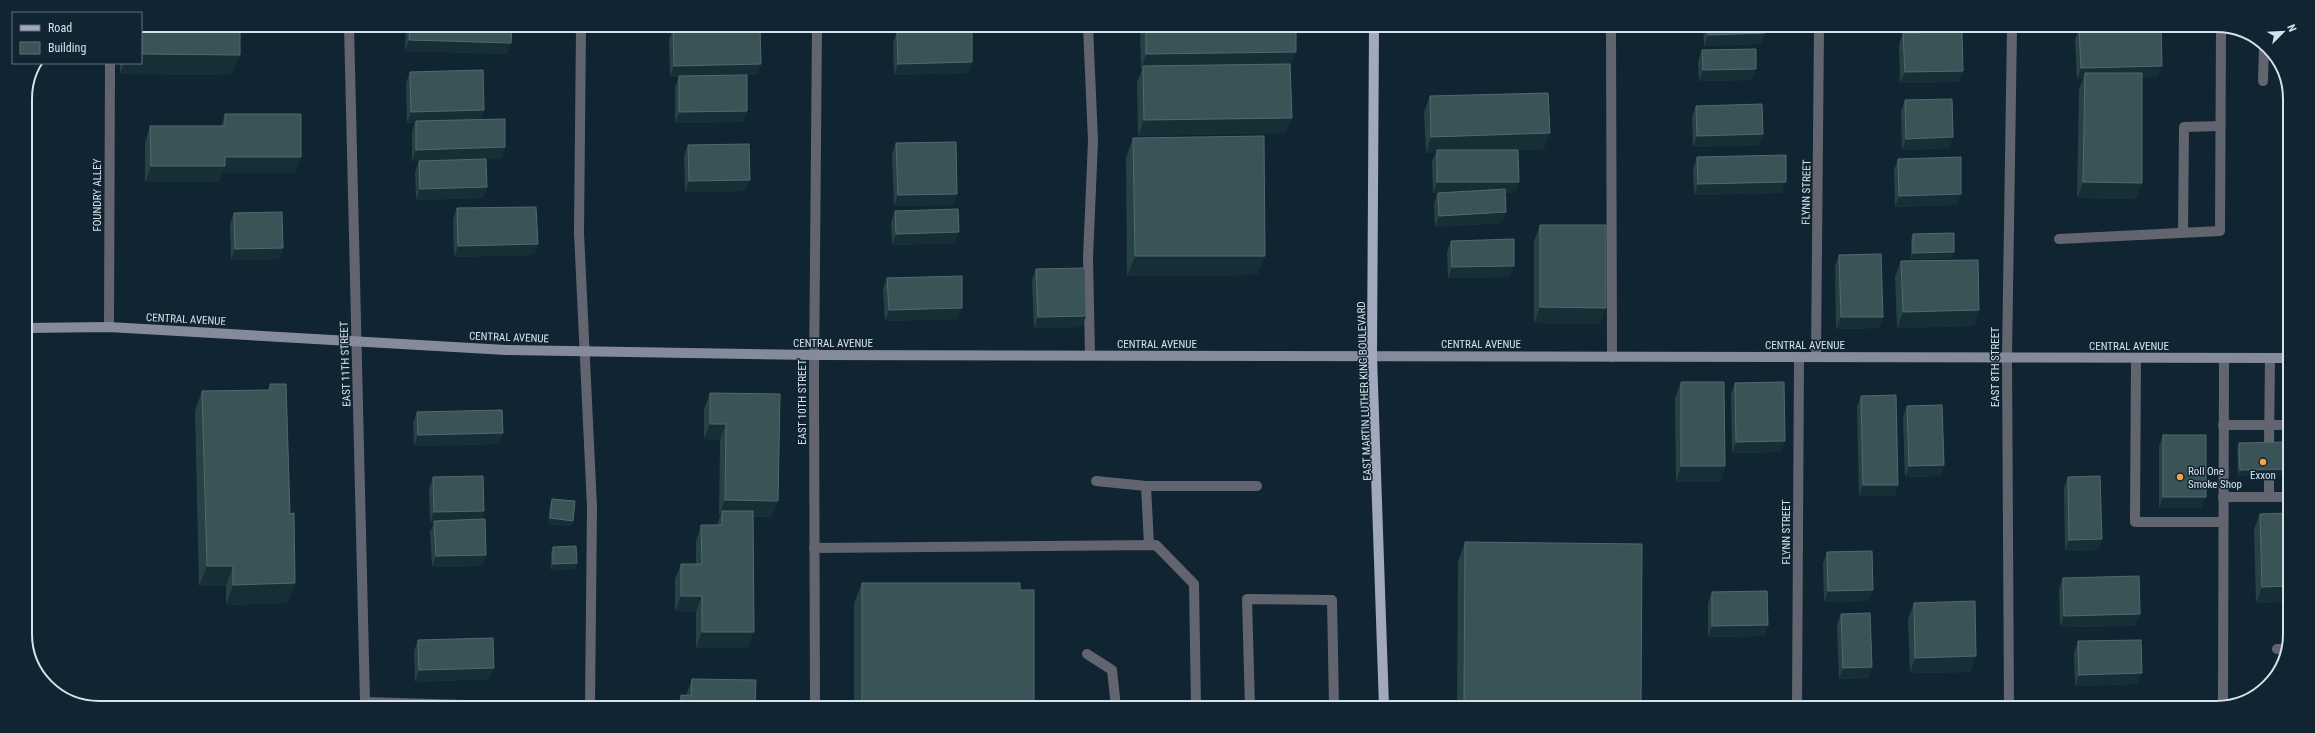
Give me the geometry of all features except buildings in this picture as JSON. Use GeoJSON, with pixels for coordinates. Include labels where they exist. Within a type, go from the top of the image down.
{"type":"FeatureCollection","features":[{"type":"Feature","properties":{"kind":"main road","name":"EAST MARTIN LUTHER KING BOULEVARD"},"geometry":{"type":"LineString","coordinates":[[1374,32],[1372,356],[1378,468],[1384,701]]}},
{"type":"Feature","properties":{"kind":"main road","name":"CENTRAL AVENUE"},"geometry":{"type":"LineString","coordinates":[[32,328],[109,327],[355,340],[506,350],[814,355],[2283,358]]}},
{"type":"Feature","properties":{"kind":"street","name":"EAST 11TH STREET"},"geometry":{"type":"LineString","coordinates":[[349,32],[355,340],[365,701]]}},
{"type":"Feature","properties":{"kind":"street"},"geometry":{"type":"LineString","coordinates":[[581,32],[579,233],[592,507],[590,701]]}},
{"type":"Feature","properties":{"kind":"street","name":"EAST 10TH STREET"},"geometry":{"type":"LineString","coordinates":[[815,701],[814,355],[817,32]]}},
{"type":"Feature","properties":{"kind":"street"},"geometry":{"type":"LineString","coordinates":[[1088,32],[1093,141],[1088,258],[1090,356]]}},
{"type":"Feature","properties":{"kind":"street"},"geometry":{"type":"LineString","coordinates":[[1611,32],[1612,357]]}},
{"type":"Feature","properties":{"kind":"street","name":"FLYNN STREET"},"geometry":{"type":"LineString","coordinates":[[1816,357],[1819,32]]}},
{"type":"Feature","properties":{"kind":"street","name":"EAST 8TH STREET"},"geometry":{"type":"LineString","coordinates":[[2009,701],[2007,357],[2012,32]]}},
{"type":"Feature","properties":{"kind":"street"},"geometry":{"type":"LineString","coordinates":[[2059,239],[2220,231],[2221,33]]}},
{"type":"Feature","properties":{"kind":"street"},"geometry":{"type":"LineString","coordinates":[[2263,81],[2264,53]]}},
{"type":"Feature","properties":{"kind":"street","name":"FOUNDRY ALLEY"},"geometry":{"type":"LineString","coordinates":[[109,327],[110,64]]}},
{"type":"Feature","properties":{"kind":"street"},"geometry":{"type":"LineString","coordinates":[[2183,232],[2184,127],[2220,126]]}},
{"type":"Feature","properties":{"kind":"street","name":"FLYNN STREET"},"geometry":{"type":"LineString","coordinates":[[1797,701],[1799,357]]}},
{"type":"Feature","properties":{"kind":"street"},"geometry":{"type":"LineString","coordinates":[[2136,358],[2135,522],[2223,522]]}},
{"type":"Feature","properties":{"kind":"street"},"geometry":{"type":"LineString","coordinates":[[2223,700],[2224,358]]}},
{"type":"Feature","properties":{"kind":"street"},"geometry":{"type":"LineString","coordinates":[[2269,448],[2270,358]]}},
{"type":"Feature","properties":{"kind":"street"},"geometry":{"type":"LineString","coordinates":[[2223,425],[2283,425]]}},
{"type":"Feature","properties":{"kind":"street"},"geometry":{"type":"LineString","coordinates":[[2269,475],[2269,497]]}},
{"type":"Feature","properties":{"kind":"street"},"geometry":{"type":"LineString","coordinates":[[1096,481],[1146,486],[1257,486]]}},
{"type":"Feature","properties":{"kind":"street"},"geometry":{"type":"LineString","coordinates":[[1146,486],[1149,545]]}},
{"type":"Feature","properties":{"kind":"street"},"geometry":{"type":"LineString","coordinates":[[2223,497],[2283,497]]}},
{"type":"Feature","properties":{"kind":"street"},"geometry":{"type":"LineString","coordinates":[[814,548],[1156,545],[1194,584],[1196,701]]}},
{"type":"Feature","properties":{"kind":"street"},"geometry":{"type":"LineString","coordinates":[[1250,701],[1247,599],[1332,600],[1334,701]]}},
{"type":"Feature","properties":{"kind":"street"},"geometry":{"type":"LineString","coordinates":[[1087,654],[1112,670],[1115,701]]}},
{"type":"Feature","properties":{"kind":"place","name":"Exxon"},"geometry":{"type":"Point","coordinates":[2263,462]}},
{"type":"Feature","properties":{"kind":"place","name":"Roll One Smoke Shop"},"geometry":{"type":"Point","coordinates":[2180,477]}}]}
